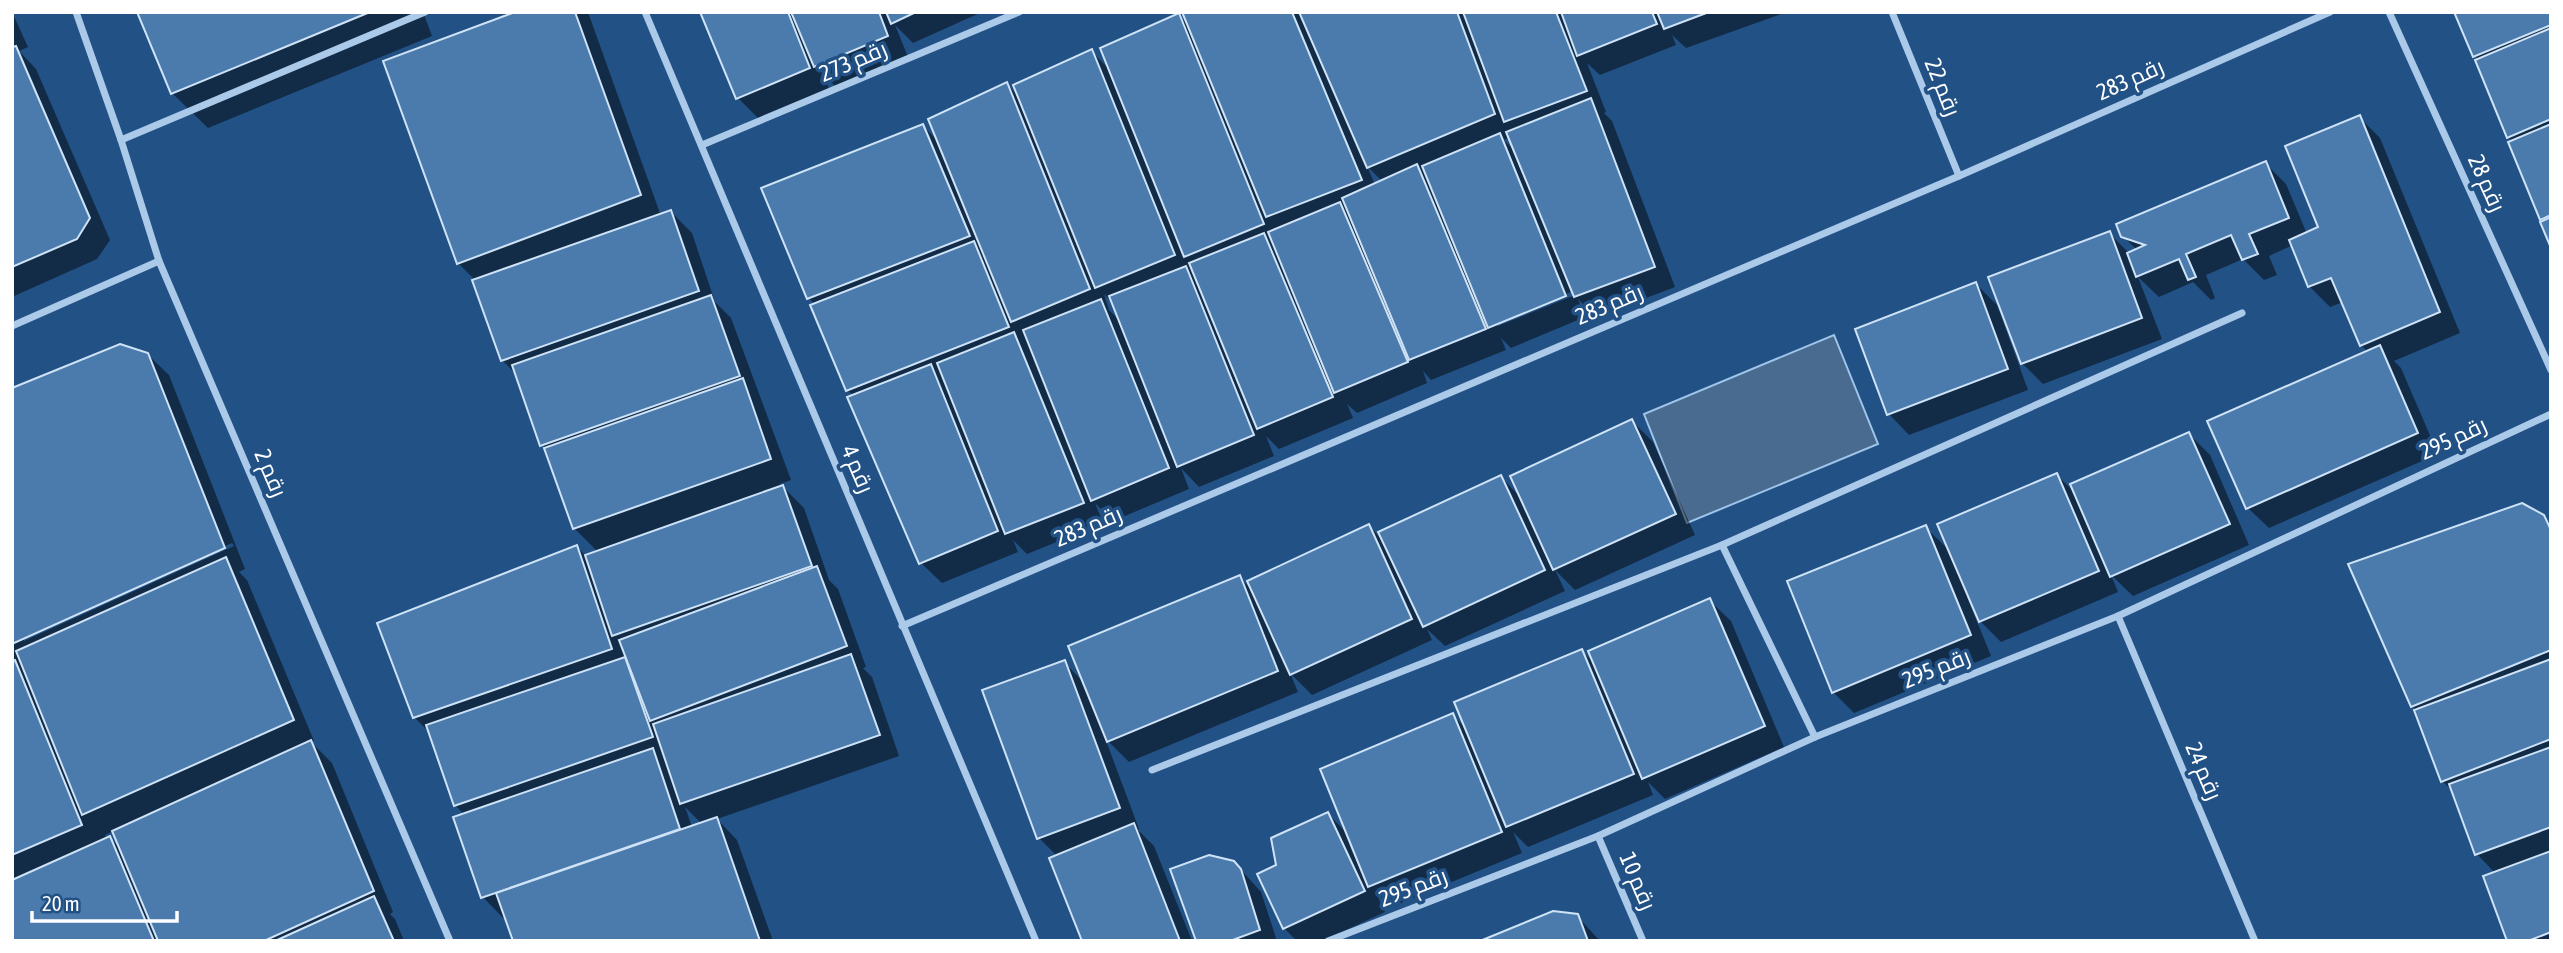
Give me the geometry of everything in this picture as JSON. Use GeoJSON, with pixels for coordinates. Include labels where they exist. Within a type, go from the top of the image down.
{"type":"FeatureCollection","features":[{"type":"Feature","properties":{"kind":"street","name":"رقم 2"},"geometry":{"type":"LineString","coordinates":[[76,12],[121,140],[159,261],[450,941]]}},
{"type":"Feature","properties":{"kind":"street"},"geometry":{"type":"LineString","coordinates":[[121,140],[425,12]]}},
{"type":"Feature","properties":{"kind":"street","name":"رقم 4"},"geometry":{"type":"LineString","coordinates":[[645,12],[1036,941]]}},
{"type":"Feature","properties":{"kind":"street","name":"رقم 273"},"geometry":{"type":"LineString","coordinates":[[702,145],[1019,12]]}},
{"type":"Feature","properties":{"kind":"street","name":"رقم 22"},"geometry":{"type":"LineString","coordinates":[[1892,12],[1959,176]]}},
{"type":"Feature","properties":{"kind":"street","name":"رقم 283"},"geometry":{"type":"LineString","coordinates":[[902,626],[1959,176],[2330,12]]}},
{"type":"Feature","properties":{"kind":"street","name":"رقم 28"},"geometry":{"type":"LineString","coordinates":[[2389,12],[2551,370]]}},
{"type":"Feature","properties":{"kind":"street"},"geometry":{"type":"LineString","coordinates":[[12,326],[159,261]]}},
{"type":"Feature","properties":{"kind":"street"},"geometry":{"type":"LineString","coordinates":[[1152,770],[1722,545],[2242,313]]}},
{"type":"Feature","properties":{"kind":"street","name":"رقم 295"},"geometry":{"type":"LineString","coordinates":[[1328,941],[1598,836],[1815,737],[2118,616],[2551,414]]}},
{"type":"Feature","properties":{"kind":"street"},"geometry":{"type":"LineString","coordinates":[[1722,545],[1815,737]]}},
{"type":"Feature","properties":{"kind":"street","name":"رقم 24"},"geometry":{"type":"LineString","coordinates":[[2118,616],[2255,941]]}},
{"type":"Feature","properties":{"kind":"street","name":"رقم 10"},"geometry":{"type":"LineString","coordinates":[[1598,836],[1643,941]]}},
{"type":"Feature","properties":{"kind":"water"},"geometry":{"type":"Polygon","coordinates":[[[1834,335],[1878,444],[1687,523],[1644,414],[1834,335]]]}},
{"type":"Feature","properties":{"kind":"building"},"geometry":{"type":"Polygon","coordinates":[[[137,12],[370,12],[171,94],[137,12]]]}},
{"type":"Feature","properties":{"kind":"building"},"geometry":{"type":"Polygon","coordinates":[[[515,12],[575,12],[641,195],[457,264],[383,61],[515,12]]]}},
{"type":"Feature","properties":{"kind":"building"},"geometry":{"type":"Polygon","coordinates":[[[700,12],[788,12],[810,68],[736,99],[700,12]]]}},
{"type":"Feature","properties":{"kind":"building"},"geometry":{"type":"Polygon","coordinates":[[[791,12],[879,12],[888,36],[814,67],[791,12]]]}},
{"type":"Feature","properties":{"kind":"building"},"geometry":{"type":"Polygon","coordinates":[[[886,12],[916,12],[891,24],[886,12]]]}},
{"type":"Feature","properties":{"kind":"building"},"geometry":{"type":"Polygon","coordinates":[[[1182,12],[1292,12],[1362,180],[1266,217],[1182,12]]]}},
{"type":"Feature","properties":{"kind":"building"},"geometry":{"type":"Polygon","coordinates":[[[1299,12],[1457,12],[1495,114],[1367,168],[1299,12]]]}},
{"type":"Feature","properties":{"kind":"building"},"geometry":{"type":"Polygon","coordinates":[[[1463,12],[1556,12],[1587,91],[1504,122],[1463,12]]]}},
{"type":"Feature","properties":{"kind":"building"},"geometry":{"type":"Polygon","coordinates":[[[1561,12],[1652,12],[1657,24],[1577,56],[1561,12]]]}},
{"type":"Feature","properties":{"kind":"building"},"geometry":{"type":"Polygon","coordinates":[[[1657,12],[1709,12],[1664,29],[1657,12]]]}},
{"type":"Feature","properties":{"kind":"building"},"geometry":{"type":"Polygon","coordinates":[[[2454,12],[2551,12],[2551,25],[2473,57],[2454,12]]]}},
{"type":"Feature","properties":{"kind":"building"},"geometry":{"type":"Polygon","coordinates":[[[1179,13],[1264,224],[1184,257],[1100,48],[1179,13]]]}},
{"type":"Feature","properties":{"kind":"building"},"geometry":{"type":"Polygon","coordinates":[[[2551,28],[2551,119],[2507,138],[2475,60],[2551,28]]]}},
{"type":"Feature","properties":{"kind":"building"},"geometry":{"type":"Polygon","coordinates":[[[16,46],[90,218],[77,239],[12,267],[12,47],[16,46]]]}},
{"type":"Feature","properties":{"kind":"building"},"geometry":{"type":"Polygon","coordinates":[[[1092,49],[1175,255],[1095,288],[1013,85],[1092,49]]]}},
{"type":"Feature","properties":{"kind":"building"},"geometry":{"type":"Polygon","coordinates":[[[1007,82],[1090,289],[1011,322],[928,119],[1007,82]]]}},
{"type":"Feature","properties":{"kind":"building"},"geometry":{"type":"Polygon","coordinates":[[[1591,98],[1655,267],[1574,297],[1506,132],[1591,98]]]}},
{"type":"Feature","properties":{"kind":"building"},"geometry":{"type":"Polygon","coordinates":[[[2360,115],[2440,312],[2360,346],[2331,278],[2308,287],[2289,240],[2318,227],[2285,146],[2360,115]]]}},
{"type":"Feature","properties":{"kind":"building"},"geometry":{"type":"Polygon","coordinates":[[[923,124],[970,236],[807,299],[761,188],[923,124]]]}},
{"type":"Feature","properties":{"kind":"building"},"geometry":{"type":"Polygon","coordinates":[[[2551,124],[2551,215],[2540,220],[2508,142],[2551,124]]]}},
{"type":"Feature","properties":{"kind":"building"},"geometry":{"type":"Polygon","coordinates":[[[1500,133],[1566,296],[1488,328],[1422,166],[1500,133]]]}},
{"type":"Feature","properties":{"kind":"building"},"geometry":{"type":"Polygon","coordinates":[[[2266,161],[2289,218],[2249,234],[2258,254],[2242,260],[2231,235],[2186,254],[2196,277],[2188,280],[2179,259],[2136,277],[2127,253],[2145,245],[2121,237],[2116,224],[2266,161]]]}},
{"type":"Feature","properties":{"kind":"building"},"geometry":{"type":"Polygon","coordinates":[[[1417,164],[1486,329],[1409,360],[1342,198],[1417,164]]]}},
{"type":"Feature","properties":{"kind":"building"},"geometry":{"type":"Polygon","coordinates":[[[1340,202],[1408,362],[1334,393],[1268,232],[1340,202]]]}},
{"type":"Feature","properties":{"kind":"building"},"geometry":{"type":"Polygon","coordinates":[[[671,210],[699,291],[501,361],[472,280],[671,210]]]}},
{"type":"Feature","properties":{"kind":"building"},"geometry":{"type":"Polygon","coordinates":[[[2551,217],[2551,248],[2540,222],[2551,217]]]}},
{"type":"Feature","properties":{"kind":"building"},"geometry":{"type":"Polygon","coordinates":[[[2110,231],[2142,318],[2021,364],[1988,277],[2110,231]]]}},
{"type":"Feature","properties":{"kind":"building"},"geometry":{"type":"Polygon","coordinates":[[[1264,233],[1333,397],[1257,429],[1189,263],[1264,233]]]}},
{"type":"Feature","properties":{"kind":"building"},"geometry":{"type":"Polygon","coordinates":[[[974,241],[1009,327],[846,391],[810,305],[974,241]]]}},
{"type":"Feature","properties":{"kind":"building"},"geometry":{"type":"Polygon","coordinates":[[[1186,266],[1254,435],[1177,467],[1109,296],[1186,266]]]}},
{"type":"Feature","properties":{"kind":"building"},"geometry":{"type":"Polygon","coordinates":[[[1976,282],[2008,369],[1887,415],[1855,329],[1976,282]]]}},
{"type":"Feature","properties":{"kind":"building"},"geometry":{"type":"Polygon","coordinates":[[[711,295],[740,376],[540,446],[512,365],[711,295]]]}},
{"type":"Feature","properties":{"kind":"building"},"geometry":{"type":"Polygon","coordinates":[[[1101,299],[1169,468],[1091,501],[1023,330],[1101,299]]]}},
{"type":"Feature","properties":{"kind":"building"},"geometry":{"type":"Polygon","coordinates":[[[1014,332],[1084,503],[1005,534],[937,363],[1014,332]]]}},
{"type":"Feature","properties":{"kind":"building"},"geometry":{"type":"Polygon","coordinates":[[[120,344],[148,353],[225,548],[12,644],[12,388],[120,344]]]}},
{"type":"Feature","properties":{"kind":"building"},"geometry":{"type":"Polygon","coordinates":[[[2380,345],[2418,433],[2246,509],[2207,421],[2380,345]]]}},
{"type":"Feature","properties":{"kind":"building"},"geometry":{"type":"Polygon","coordinates":[[[931,364],[998,531],[919,564],[847,397],[931,364]]]}},
{"type":"Feature","properties":{"kind":"building"},"geometry":{"type":"Polygon","coordinates":[[[743,378],[771,459],[573,529],[544,448],[743,378]]]}},
{"type":"Feature","properties":{"kind":"building"},"geometry":{"type":"Polygon","coordinates":[[[1632,419],[1676,514],[1553,570],[1510,476],[1632,419]]]}},
{"type":"Feature","properties":{"kind":"building"},"geometry":{"type":"Polygon","coordinates":[[[2189,432],[2230,524],[2110,577],[2070,484],[2189,432]]]}},
{"type":"Feature","properties":{"kind":"building"},"geometry":{"type":"Polygon","coordinates":[[[2057,473],[2099,571],[1979,622],[1937,524],[2057,473]]]}},
{"type":"Feature","properties":{"kind":"building"},"geometry":{"type":"Polygon","coordinates":[[[1501,475],[1545,570],[1423,627],[1378,532],[1501,475]]]}},
{"type":"Feature","properties":{"kind":"building"},"geometry":{"type":"Polygon","coordinates":[[[783,485],[812,566],[612,636],[585,555],[783,485]]]}},
{"type":"Feature","properties":{"kind":"building"},"geometry":{"type":"Polygon","coordinates":[[[2522,503],[2544,515],[2551,530],[2551,650],[2411,707],[2348,564],[2522,503]]]}},
{"type":"Feature","properties":{"kind":"building"},"geometry":{"type":"Polygon","coordinates":[[[1369,524],[1412,619],[1290,675],[1247,581],[1369,524]]]}},
{"type":"Feature","properties":{"kind":"building"},"geometry":{"type":"Polygon","coordinates":[[[1926,525],[1971,635],[1832,693],[1787,581],[1926,525]]]}},
{"type":"Feature","properties":{"kind":"building"},"geometry":{"type":"Polygon","coordinates":[[[577,545],[612,649],[413,718],[377,623],[577,545]]]}},
{"type":"Feature","properties":{"kind":"building"},"geometry":{"type":"Polygon","coordinates":[[[226,557],[294,720],[82,815],[16,651],[226,557]]]}},
{"type":"Feature","properties":{"kind":"building"},"geometry":{"type":"Polygon","coordinates":[[[817,566],[847,646],[650,721],[619,640],[817,566]]]}},
{"type":"Feature","properties":{"kind":"building"},"geometry":{"type":"Polygon","coordinates":[[[1240,575],[1278,671],[1107,742],[1068,646],[1240,575]]]}},
{"type":"Feature","properties":{"kind":"building"},"geometry":{"type":"Polygon","coordinates":[[[1710,598],[1765,726],[1642,779],[1588,651],[1710,598]]]}},
{"type":"Feature","properties":{"kind":"building"},"geometry":{"type":"Polygon","coordinates":[[[1582,649],[1634,774],[1506,827],[1454,702],[1582,649]]]}},
{"type":"Feature","properties":{"kind":"building"},"geometry":{"type":"Polygon","coordinates":[[[851,654],[880,735],[680,804],[653,724],[851,654]]]}},
{"type":"Feature","properties":{"kind":"building"},"geometry":{"type":"Polygon","coordinates":[[[625,657],[653,737],[454,806],[426,725],[625,657]]]}},
{"type":"Feature","properties":{"kind":"building"},"geometry":{"type":"Polygon","coordinates":[[[2551,659],[2551,739],[2441,782],[2414,710],[2551,659]]]}},
{"type":"Feature","properties":{"kind":"building"},"geometry":{"type":"Polygon","coordinates":[[[15,660],[82,825],[12,855],[12,661],[15,660]]]}},
{"type":"Feature","properties":{"kind":"building"},"geometry":{"type":"Polygon","coordinates":[[[1065,660],[1120,808],[1037,839],[982,690],[1065,660]]]}},
{"type":"Feature","properties":{"kind":"building"},"geometry":{"type":"Polygon","coordinates":[[[1453,713],[1502,832],[1368,887],[1320,769],[1453,713]]]}},
{"type":"Feature","properties":{"kind":"building"},"geometry":{"type":"Polygon","coordinates":[[[311,740],[374,891],[264,941],[158,941],[112,831],[311,740]]]}},
{"type":"Feature","properties":{"kind":"building"},"geometry":{"type":"Polygon","coordinates":[[[2551,747],[2551,827],[2475,855],[2449,784],[2551,747]]]}},
{"type":"Feature","properties":{"kind":"building"},"geometry":{"type":"Polygon","coordinates":[[[653,748],[680,829],[481,898],[453,817],[653,748]]]}},
{"type":"Feature","properties":{"kind":"building"},"geometry":{"type":"Polygon","coordinates":[[[1328,812],[1365,891],[1283,929],[1257,874],[1276,865],[1271,838],[1328,812]]]}},
{"type":"Feature","properties":{"kind":"building"},"geometry":{"type":"Polygon","coordinates":[[[717,817],[760,941],[513,941],[496,893],[717,817]]]}},
{"type":"Feature","properties":{"kind":"building"},"geometry":{"type":"Polygon","coordinates":[[[1134,823],[1180,941],[1082,941],[1049,858],[1134,823]]]}},
{"type":"Feature","properties":{"kind":"building"},"geometry":{"type":"Polygon","coordinates":[[[110,836],[154,941],[12,941],[12,880],[110,836]]]}},
{"type":"Feature","properties":{"kind":"building"},"geometry":{"type":"Polygon","coordinates":[[[2551,851],[2551,932],[2528,941],[2507,941],[2483,876],[2551,851]]]}},
{"type":"Feature","properties":{"kind":"building"},"geometry":{"type":"Polygon","coordinates":[[[1209,855],[1234,861],[1241,869],[1260,930],[1230,941],[1196,941],[1170,869],[1209,855]]]}},
{"type":"Feature","properties":{"kind":"building"},"geometry":{"type":"Polygon","coordinates":[[[374,896],[394,941],[275,941],[374,896]]]}},
{"type":"Feature","properties":{"kind":"building"},"geometry":{"type":"Polygon","coordinates":[[[1553,911],[1578,914],[1588,941],[1480,941],[1553,911]]]}}]}
